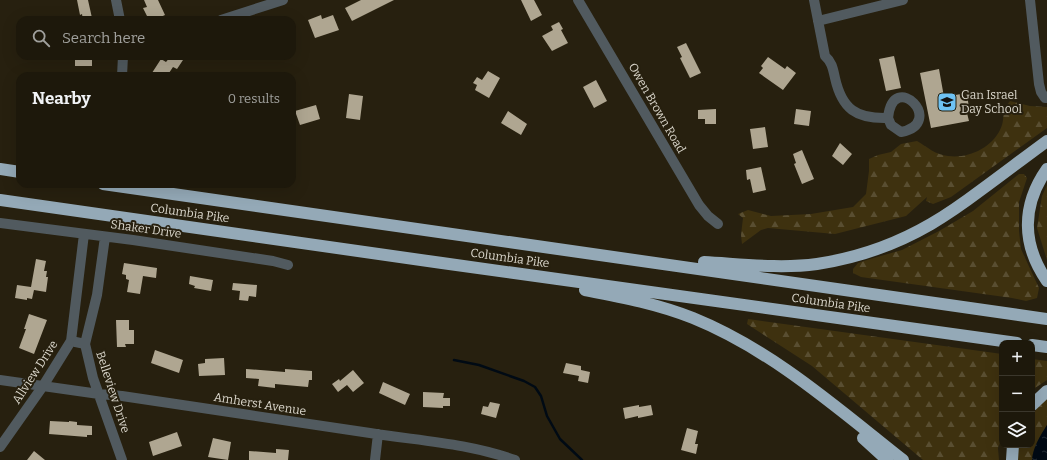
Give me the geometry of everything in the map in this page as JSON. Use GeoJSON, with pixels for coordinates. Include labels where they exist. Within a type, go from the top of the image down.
{"type":"FeatureCollection","features":[{"type":"Feature","properties":{"kind":"highway"},"geometry":{"type":"LineString","coordinates":[[612,257],[788,266],[816,264],[864,254],[908,237],[932,224],[954,210],[1047,141]]}},
{"type":"Feature","properties":{"kind":"highway"},"geometry":{"type":"LineString","coordinates":[[0,169],[16,171]]}},
{"type":"Feature","properties":{"kind":"highway"},"geometry":{"type":"LineString","coordinates":[[1047,170],[1040,180],[1033,195],[1028,219],[1028,234],[1031,251],[1039,269],[1047,281]]}},
{"type":"Feature","properties":{"kind":"highway","name":"Columbia Pike"},"geometry":{"type":"LineString","coordinates":[[131,188],[1047,319]]}},
{"type":"Feature","properties":{"kind":"highway","name":"Columbia Pike"},"geometry":{"type":"LineString","coordinates":[[0,200],[999,340]]}},
{"type":"Feature","properties":{"kind":"highway"},"geometry":{"type":"LineString","coordinates":[[442,263],[628,298],[693,318],[727,333],[764,355],[797,378],[903,460]]}},
{"type":"Feature","properties":{"kind":"highway"},"geometry":{"type":"LineString","coordinates":[[1035,345],[1047,347]]}},
{"type":"Feature","properties":{"kind":"highway"},"geometry":{"type":"LineString","coordinates":[[797,378],[887,460]]}},
{"type":"Feature","properties":{"kind":"highway"},"geometry":{"type":"LineString","coordinates":[[1035,402],[1047,391]]}},
{"type":"Feature","properties":{"kind":"highway"},"geometry":{"type":"LineString","coordinates":[[1012,460],[1013,448]]}},
{"type":"Feature","properties":{"kind":"street"},"geometry":{"type":"LineString","coordinates":[[116,0],[119,16]]}},
{"type":"Feature","properties":{"kind":"street"},"geometry":{"type":"LineString","coordinates":[[234,16],[284,0]]}},
{"type":"Feature","properties":{"kind":"street","name":"Owen Brown Road"},"geometry":{"type":"LineString","coordinates":[[578,0],[695,199],[708,216],[718,224]]}},
{"type":"Feature","properties":{"kind":"street"},"geometry":{"type":"LineString","coordinates":[[814,0],[825,56],[831,61],[838,92],[843,101],[856,113],[865,117],[888,118]]}},
{"type":"Feature","properties":{"kind":"street"},"geometry":{"type":"LineString","coordinates":[[818,21],[903,0]]}},
{"type":"Feature","properties":{"kind":"street"},"geometry":{"type":"LineString","coordinates":[[1030,0],[1039,84],[1041,92],[1045,98],[1047,98]]}},
{"type":"Feature","properties":{"kind":"street"},"geometry":{"type":"LineString","coordinates":[[122,72],[123,60]]}},
{"type":"Feature","properties":{"kind":"street","name":"Shaker Drive"},"geometry":{"type":"LineString","coordinates":[[0,223],[273,261],[288,265]]}},
{"type":"Feature","properties":{"kind":"street","name":"Allview Drive"},"geometry":{"type":"LineString","coordinates":[[0,447],[43,386],[71,341],[84,234]]}},
{"type":"Feature","properties":{"kind":"street"},"geometry":{"type":"LineString","coordinates":[[85,344],[97,295],[104,237]]}},
{"type":"Feature","properties":{"kind":"street","name":"Belleview Drive"},"geometry":{"type":"LineString","coordinates":[[71,341],[85,344],[99,394],[122,460]]}},
{"type":"Feature","properties":{"kind":"street","name":"Amherst Avenue"},"geometry":{"type":"LineString","coordinates":[[0,380],[122,396],[378,434],[445,442],[515,460]]}},
{"type":"Feature","properties":{"kind":"street"},"geometry":{"type":"LineString","coordinates":[[375,460],[378,434]]}},
{"type":"Feature","properties":{"kind":"green space"},"geometry":{"type":"Polygon","coordinates":[[[1010,101],[1030,106],[1047,107],[1047,128],[951,197],[933,204],[926,201],[927,197],[906,216],[835,234],[768,228],[761,230],[742,244],[741,235],[743,218],[738,214],[748,210],[771,216],[811,214],[853,207],[866,194],[869,159],[891,152],[901,144],[917,141],[936,152],[948,156],[963,156],[978,151],[991,142],[1000,130],[1003,123],[1005,109],[1010,101]]]}},
{"type":"Feature","properties":{"kind":"green space"},"geometry":{"type":"Polygon","coordinates":[[[1019,174],[1024,174],[1027,178],[1019,202],[1019,231],[1021,249],[1039,288],[1037,298],[1026,301],[861,277],[853,273],[853,269],[858,263],[902,250],[973,211],[1019,174]]]}},
{"type":"Feature","properties":{"kind":"green space"},"geometry":{"type":"Polygon","coordinates":[[[1047,185],[1047,260],[1037,228],[1042,196],[1047,185]]]}},
{"type":"Feature","properties":{"kind":"green space"},"geometry":{"type":"Polygon","coordinates":[[[748,319],[999,354],[999,460],[923,460],[812,366],[747,324],[748,319]]]}},
{"type":"Feature","properties":{"kind":"green space"},"geometry":{"type":"Polygon","coordinates":[[[1035,359],[1047,361],[1047,380],[1035,388],[1035,359]]]}},
{"type":"Feature","properties":{"kind":"green space"},"geometry":{"type":"Polygon","coordinates":[[[1047,398],[1047,425],[1033,453],[1032,460],[1017,460],[1019,448],[1035,448],[1035,411],[1039,405],[1047,398]]]}},
{"type":"Feature","properties":{"kind":"water"},"geometry":{"type":"Polygon","coordinates":[[[1047,425],[1047,460],[1032,460],[1035,446],[1047,425]]]}},
{"type":"Feature","properties":{"kind":"building"},"geometry":{"type":"Polygon","coordinates":[[[77,0],[88,0],[92,16],[80,15],[77,0]]]}},
{"type":"Feature","properties":{"kind":"building"},"geometry":{"type":"Polygon","coordinates":[[[144,0],[158,0],[165,15],[147,16],[143,8],[147,7],[144,0]]]}},
{"type":"Feature","properties":{"kind":"building"},"geometry":{"type":"Polygon","coordinates":[[[361,0],[394,0],[352,21],[345,8],[361,0]]]}},
{"type":"Feature","properties":{"kind":"building"},"geometry":{"type":"Polygon","coordinates":[[[521,0],[534,0],[542,15],[531,21],[521,0]]]}},
{"type":"Feature","properties":{"kind":"building"},"geometry":{"type":"Polygon","coordinates":[[[321,15],[322,19],[333,15],[339,30],[315,38],[308,20],[321,15]]]}},
{"type":"Feature","properties":{"kind":"building"},"geometry":{"type":"Polygon","coordinates":[[[559,22],[563,29],[561,30],[568,43],[552,51],[542,36],[553,30],[551,26],[559,22]]]}},
{"type":"Feature","properties":{"kind":"building"},"geometry":{"type":"Polygon","coordinates":[[[686,43],[701,73],[690,78],[680,58],[682,57],[677,47],[686,43]]]}},
{"type":"Feature","properties":{"kind":"building"},"geometry":{"type":"Polygon","coordinates":[[[894,56],[901,88],[886,91],[879,59],[894,56]]]}},
{"type":"Feature","properties":{"kind":"building"},"geometry":{"type":"Polygon","coordinates":[[[768,57],[785,69],[787,66],[796,73],[783,90],[759,73],[763,68],[761,66],[768,57]]]}},
{"type":"Feature","properties":{"kind":"building"},"geometry":{"type":"Polygon","coordinates":[[[75,60],[92,60],[92,66],[75,66],[75,60]]]}},
{"type":"Feature","properties":{"kind":"building"},"geometry":{"type":"Polygon","coordinates":[[[160,60],[166,62],[168,60],[183,60],[177,69],[173,67],[170,72],[153,72],[160,60]]]}},
{"type":"Feature","properties":{"kind":"building","name":"Gan Israel Day School"},"geometry":{"type":"Polygon","coordinates":[[[939,69],[944,97],[967,93],[969,109],[966,109],[969,121],[931,128],[920,73],[939,69]]]}},
{"type":"Feature","properties":{"kind":"building"},"geometry":{"type":"Polygon","coordinates":[[[488,71],[500,78],[489,98],[475,90],[477,85],[473,83],[477,77],[482,80],[488,71]]]}},
{"type":"Feature","properties":{"kind":"building"},"geometry":{"type":"Polygon","coordinates":[[[596,80],[607,101],[594,108],[583,87],[596,80]]]}},
{"type":"Feature","properties":{"kind":"building"},"geometry":{"type":"Polygon","coordinates":[[[349,94],[363,96],[360,120],[346,118],[349,94]]]}},
{"type":"Feature","properties":{"kind":"building"},"geometry":{"type":"Polygon","coordinates":[[[316,105],[320,119],[300,125],[296,111],[316,105]]]}},
{"type":"Feature","properties":{"kind":"building"},"geometry":{"type":"Polygon","coordinates":[[[716,109],[716,124],[705,124],[705,119],[698,119],[698,110],[716,109]]]}},
{"type":"Feature","properties":{"kind":"building"},"geometry":{"type":"Polygon","coordinates":[[[796,109],[811,111],[809,126],[794,124],[796,109]]]}},
{"type":"Feature","properties":{"kind":"building"},"geometry":{"type":"Polygon","coordinates":[[[508,111],[527,124],[521,135],[501,123],[508,111]]]}},
{"type":"Feature","properties":{"kind":"building"},"geometry":{"type":"Polygon","coordinates":[[[765,127],[768,147],[753,149],[750,129],[765,127]]]}},
{"type":"Feature","properties":{"kind":"building"},"geometry":{"type":"Polygon","coordinates":[[[840,143],[852,154],[843,165],[832,156],[840,143]]]}},
{"type":"Feature","properties":{"kind":"building"},"geometry":{"type":"Polygon","coordinates":[[[802,150],[814,179],[802,184],[794,164],[796,163],[793,154],[802,150]]]}},
{"type":"Feature","properties":{"kind":"building"},"geometry":{"type":"Polygon","coordinates":[[[761,167],[766,190],[753,193],[750,179],[747,180],[746,170],[761,167]]]}},
{"type":"Feature","properties":{"kind":"building"},"geometry":{"type":"Polygon","coordinates":[[[36,259],[46,261],[44,271],[47,271],[46,277],[48,277],[46,292],[34,290],[32,299],[27,298],[27,300],[15,298],[17,285],[31,287],[36,259]]]}},
{"type":"Feature","properties":{"kind":"building"},"geometry":{"type":"Polygon","coordinates":[[[124,263],[157,268],[156,278],[143,276],[140,294],[127,292],[129,280],[126,279],[126,275],[122,274],[124,263]]]}},
{"type":"Feature","properties":{"kind":"building"},"geometry":{"type":"Polygon","coordinates":[[[190,276],[213,280],[211,291],[194,288],[195,286],[189,284],[190,276]]]}},
{"type":"Feature","properties":{"kind":"building"},"geometry":{"type":"Polygon","coordinates":[[[233,283],[257,285],[256,297],[249,296],[248,301],[239,300],[240,291],[232,290],[233,283]]]}},
{"type":"Feature","properties":{"kind":"building"},"geometry":{"type":"Polygon","coordinates":[[[29,314],[47,320],[34,354],[19,348],[26,329],[24,329],[29,314]]]}},
{"type":"Feature","properties":{"kind":"building"},"geometry":{"type":"Polygon","coordinates":[[[116,320],[129,320],[129,330],[134,330],[134,344],[125,344],[126,347],[117,347],[116,320]]]}},
{"type":"Feature","properties":{"kind":"building"},"geometry":{"type":"Polygon","coordinates":[[[155,350],[183,360],[179,373],[151,363],[155,350]]]}},
{"type":"Feature","properties":{"kind":"building"},"geometry":{"type":"Polygon","coordinates":[[[224,358],[225,375],[199,376],[198,364],[205,363],[205,359],[224,358]]]}},
{"type":"Feature","properties":{"kind":"building"},"geometry":{"type":"Polygon","coordinates":[[[566,363],[581,366],[581,370],[590,372],[588,383],[578,381],[579,376],[563,373],[566,363]]]}},
{"type":"Feature","properties":{"kind":"building"},"geometry":{"type":"Polygon","coordinates":[[[246,369],[285,372],[285,369],[312,371],[312,380],[309,380],[308,387],[275,384],[275,388],[258,386],[259,379],[246,378],[246,369]]]}},
{"type":"Feature","properties":{"kind":"building"},"geometry":{"type":"Polygon","coordinates":[[[353,370],[364,383],[353,392],[347,385],[338,392],[332,384],[339,379],[340,381],[353,370]]]}},
{"type":"Feature","properties":{"kind":"building"},"geometry":{"type":"Polygon","coordinates":[[[383,382],[410,394],[405,405],[379,393],[383,382]]]}},
{"type":"Feature","properties":{"kind":"building"},"geometry":{"type":"Polygon","coordinates":[[[423,392],[444,393],[443,398],[450,398],[450,406],[443,406],[443,408],[423,407],[423,392]]]}},
{"type":"Feature","properties":{"kind":"building"},"geometry":{"type":"Polygon","coordinates":[[[490,402],[500,404],[496,418],[481,414],[483,406],[488,407],[490,402]]]}},
{"type":"Feature","properties":{"kind":"building"},"geometry":{"type":"Polygon","coordinates":[[[639,405],[639,407],[651,405],[653,415],[625,419],[623,408],[639,405]]]}},
{"type":"Feature","properties":{"kind":"building"},"geometry":{"type":"Polygon","coordinates":[[[50,421],[69,421],[77,422],[77,425],[92,426],[92,435],[87,435],[87,437],[49,434],[50,421]]]}},
{"type":"Feature","properties":{"kind":"building"},"geometry":{"type":"Polygon","coordinates":[[[687,428],[698,431],[695,444],[698,444],[696,454],[681,450],[687,428]]]}},
{"type":"Feature","properties":{"kind":"building"},"geometry":{"type":"Polygon","coordinates":[[[177,432],[182,446],[153,456],[149,442],[177,432]]]}},
{"type":"Feature","properties":{"kind":"building"},"geometry":{"type":"Polygon","coordinates":[[[213,438],[231,442],[228,460],[208,457],[213,438]]]}},
{"type":"Feature","properties":{"kind":"building"},"geometry":{"type":"Polygon","coordinates":[[[276,449],[289,450],[288,460],[249,460],[249,451],[276,453],[276,449]]]}},
{"type":"Feature","properties":{"kind":"building"},"geometry":{"type":"Polygon","coordinates":[[[34,451],[45,460],[27,460],[34,451]]]}},
{"type":"Feature","properties":{"kind":"waterway"},"geometry":{"type":"LineString","coordinates":[[454,360],[479,365],[524,381],[535,387],[541,396],[547,416],[560,439],[582,460]]}},
{"type":"Feature","properties":{"kind":"place","name":"Gan Israel Day School"},"geometry":{"type":"Point","coordinates":[947,102]}}]}
